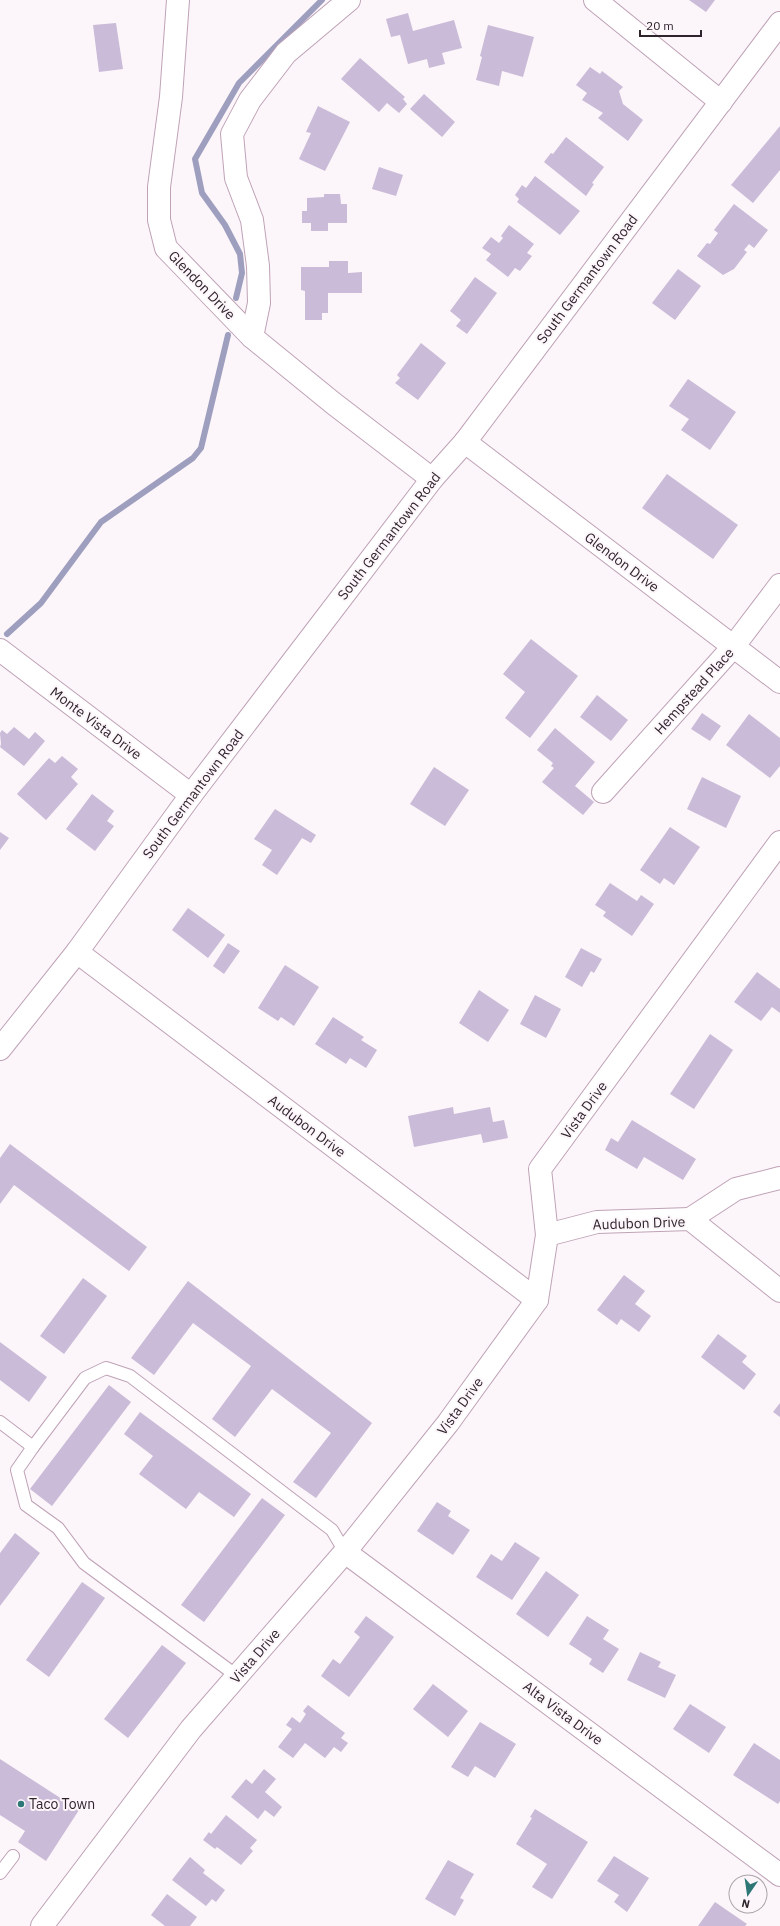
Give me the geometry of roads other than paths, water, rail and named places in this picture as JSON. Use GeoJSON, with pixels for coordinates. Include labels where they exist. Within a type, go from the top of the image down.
{"type":"FeatureCollection","features":[{"type":"Feature","properties":{"kind":"street","name":"Glendon Drive"},"geometry":{"type":"LineString","coordinates":[[178,0],[171,97],[159,186],[159,220],[166,248],[252,337],[333,403],[432,479]]}},
{"type":"Feature","properties":{"kind":"street"},"geometry":{"type":"LineString","coordinates":[[252,337],[259,303],[258,266],[252,220],[236,178],[232,134],[250,100],[286,53],[349,0]]}},
{"type":"Feature","properties":{"kind":"street"},"geometry":{"type":"LineString","coordinates":[[595,0],[721,102]]}},
{"type":"Feature","properties":{"kind":"street","name":"South Germantown Road"},"geometry":{"type":"LineString","coordinates":[[2,1044],[77,952],[191,795],[432,479],[465,442],[780,24]]}},
{"type":"Feature","properties":{"kind":"street","name":"Glendon Drive"},"geometry":{"type":"LineString","coordinates":[[465,442],[780,682]]}},
{"type":"Feature","properties":{"kind":"street","name":"Hempstead Place"},"geometry":{"type":"LineString","coordinates":[[603,792],[733,647],[780,585]]}},
{"type":"Feature","properties":{"kind":"street","name":"Monte Vista Drive"},"geometry":{"type":"LineString","coordinates":[[0,650],[191,795]]}},
{"type":"Feature","properties":{"kind":"street","name":"Vista Drive"},"geometry":{"type":"LineString","coordinates":[[42,1926],[191,1729],[345,1552],[448,1423],[537,1300],[547,1235],[540,1169],[780,842]]}},
{"type":"Feature","properties":{"kind":"street","name":"Audubon Drive"},"geometry":{"type":"LineString","coordinates":[[77,952],[537,1300]]}},
{"type":"Feature","properties":{"kind":"street"},"geometry":{"type":"LineString","coordinates":[[690,1219],[736,1189],[780,1178]]}},
{"type":"Feature","properties":{"kind":"street","name":"Audubon Drive"},"geometry":{"type":"LineString","coordinates":[[547,1235],[597,1222],[690,1219],[780,1291]]}},
{"type":"Feature","properties":{"kind":"street","name":"Alta Vista Drive"},"geometry":{"type":"LineString","coordinates":[[345,1552],[780,1875]]}},
{"type":"Feature","properties":{"kind":"lane"},"geometry":{"type":"LineString","coordinates":[[237,1676],[84,1563],[58,1528],[26,1505],[17,1470],[85,1378],[106,1368],[130,1376],[332,1530],[345,1552]]}},
{"type":"Feature","properties":{"kind":"lane"},"geometry":{"type":"LineString","coordinates":[[0,1422],[33,1447]]}},
{"type":"Feature","properties":{"kind":"lane"},"geometry":{"type":"LineString","coordinates":[[0,1873],[13,1856]]}},
{"type":"Feature","properties":{"kind":"waterway"},"geometry":{"type":"LineString","coordinates":[[236,298],[242,273],[240,254],[225,225],[202,193],[195,159],[239,83],[322,0]]}},
{"type":"Feature","properties":{"kind":"waterway"},"geometry":{"type":"LineString","coordinates":[[7,634],[41,603],[101,522],[193,458],[201,448],[228,335]]}},
{"type":"Feature","properties":{"kind":"place","name":"Taco Town"},"geometry":{"type":"Point","coordinates":[21,1804]}}]}
